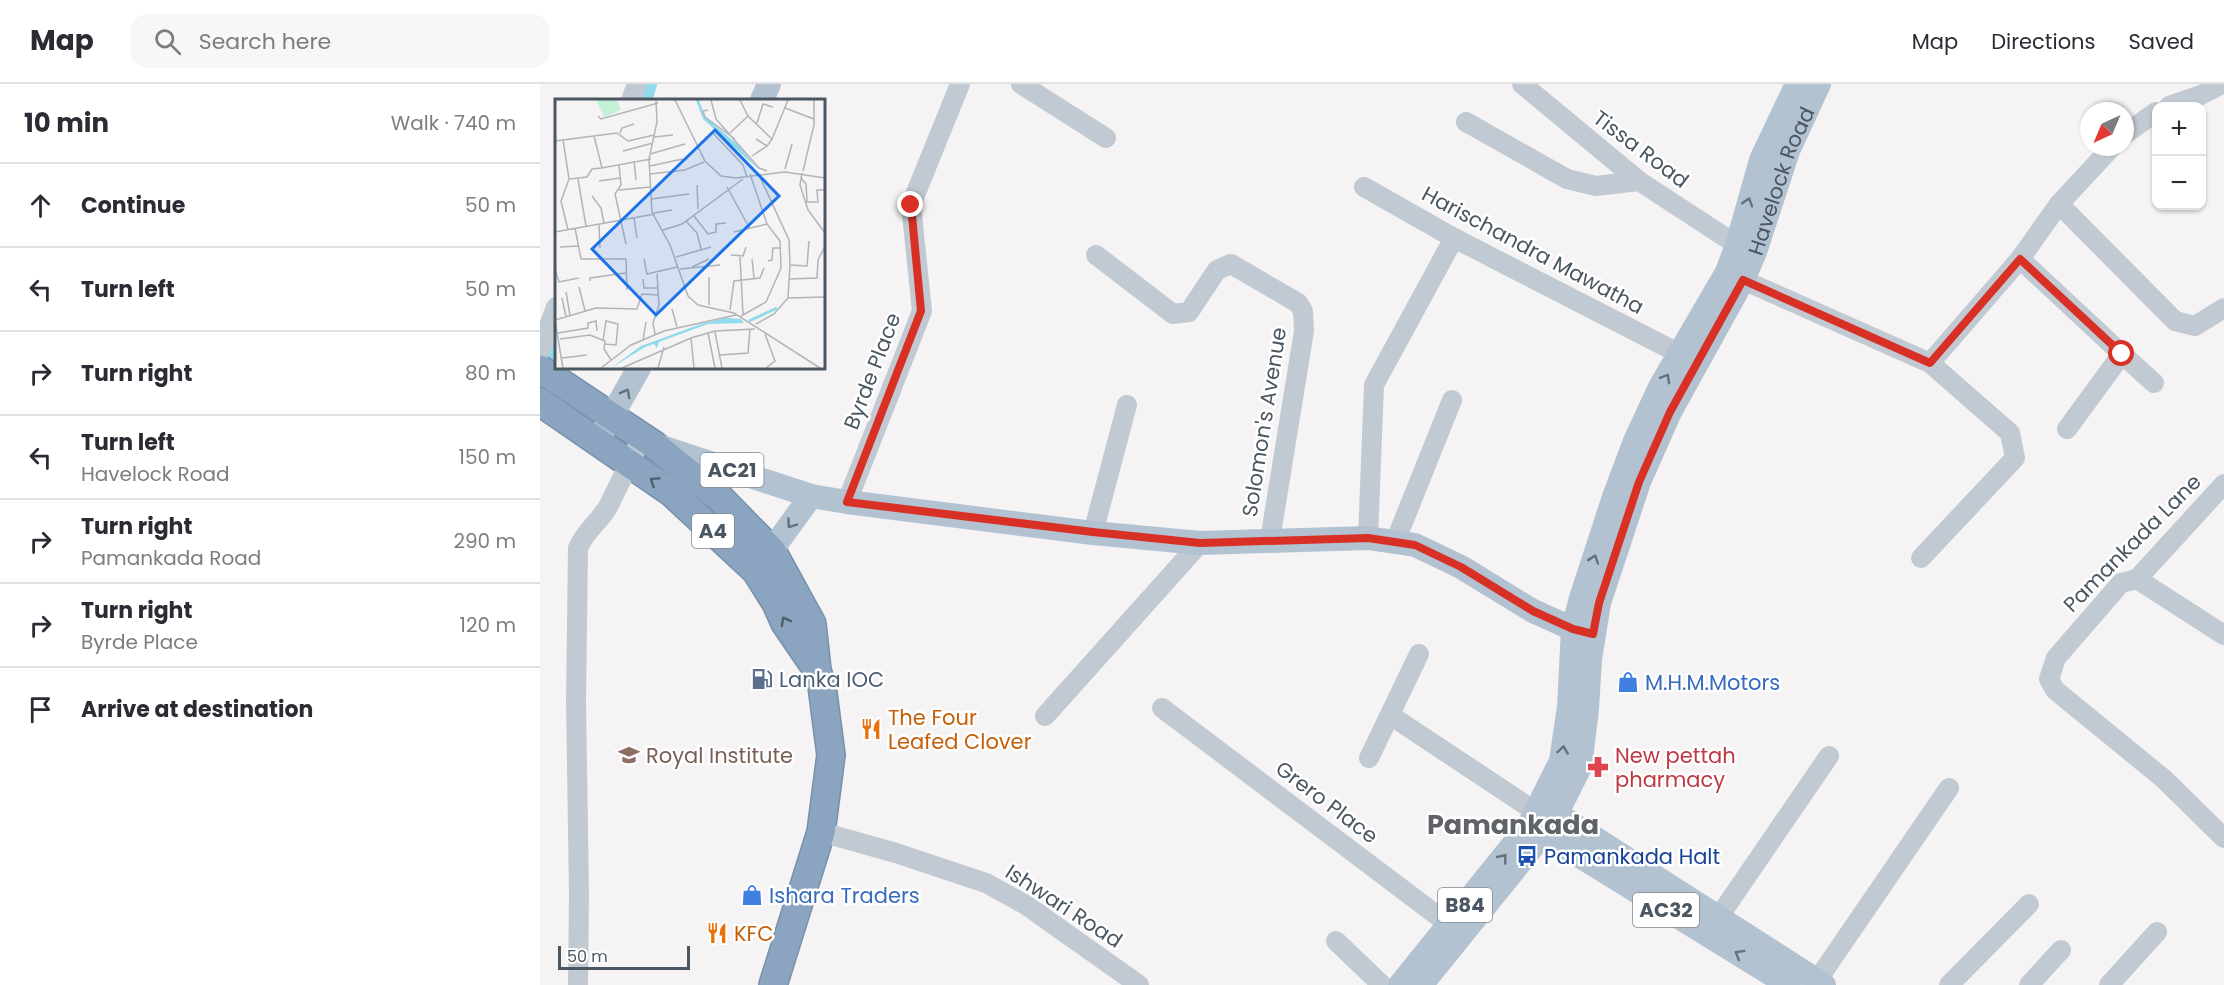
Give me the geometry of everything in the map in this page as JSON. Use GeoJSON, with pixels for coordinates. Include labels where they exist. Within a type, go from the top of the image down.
{"type":"FeatureCollection","features":[{"type":"Feature","properties":{"kind":"highway","name":"A4"},"geometry":{"type":"LineString","coordinates":[[540,369],[647,441],[722,500],[764,561],[776,603],[785,623],[817,670],[822,686],[831,754],[821,832],[773,985]]}},
{"type":"Feature","properties":{"kind":"highway","name":"A4"},"geometry":{"type":"LineString","coordinates":[[540,402],[672,493],[764,561]]}},
{"type":"Feature","properties":{"kind":"main road"},"geometry":{"type":"LineString","coordinates":[[762,99],[769,84]]}},
{"type":"Feature","properties":{"kind":"main road","name":"Havelock Road"},"geometry":{"type":"LineString","coordinates":[[1421,985],[1456,930],[1541,818],[1562,761],[1583,632],[1581,598],[1635,441],[1660,387],[1726,272],[1737,245],[1761,160],[1797,84]]}},
{"type":"Feature","properties":{"kind":"main road","name":"Havelock Road"},"geometry":{"type":"LineString","coordinates":[[1583,632],[1599,603],[1639,482],[1670,412],[1743,280],[1755,252],[1788,151],[1819,84]]}},
{"type":"Feature","properties":{"kind":"main road"},"geometry":{"type":"LineString","coordinates":[[596,441],[612,418],[638,369]]}},
{"type":"Feature","properties":{"kind":"main road","name":"AC21"},"geometry":{"type":"LineString","coordinates":[[647,441],[811,496],[847,502],[1200,543],[1368,538],[1415,545],[1442,558],[1533,611],[1583,632]]}},
{"type":"Feature","properties":{"kind":"main road"},"geometry":{"type":"LineString","coordinates":[[764,561],[811,496]]}},
{"type":"Feature","properties":{"kind":"main road","name":"AC32"},"geometry":{"type":"LineString","coordinates":[[1541,818],[1718,918],[1818,984]]}},
{"type":"Feature","properties":{"kind":"main road","name":"AC32"},"geometry":{"type":"LineString","coordinates":[[1541,818],[1789,985]]}},
{"type":"Feature","properties":{"kind":"main road","name":"Havelock Road"},"geometry":{"type":"LineString","coordinates":[[1400,985],[1456,930]]}},
{"type":"Feature","properties":{"kind":"street"},"geometry":{"type":"LineString","coordinates":[[631,99],[637,84]]}},
{"type":"Feature","properties":{"kind":"street","name":"Byrde Place"},"geometry":{"type":"LineString","coordinates":[[847,502],[921,311],[911,205],[960,84]]}},
{"type":"Feature","properties":{"kind":"street"},"geometry":{"type":"LineString","coordinates":[[1021,84],[1106,138]]}},
{"type":"Feature","properties":{"kind":"street","name":"Tissa Road"},"geometry":{"type":"LineString","coordinates":[[1522,84],[1639,181],[1737,245]]}},
{"type":"Feature","properties":{"kind":"street"},"geometry":{"type":"LineString","coordinates":[[2181,102],[2222,84]]}},
{"type":"Feature","properties":{"kind":"street"},"geometry":{"type":"LineString","coordinates":[[2134,128],[2152,115]]}},
{"type":"Feature","properties":{"kind":"street"},"geometry":{"type":"LineString","coordinates":[[1466,122],[1567,179],[1596,186],[1639,181]]}},
{"type":"Feature","properties":{"kind":"street"},"geometry":{"type":"LineString","coordinates":[[1930,363],[2020,259],[2059,204],[2104,156]]}},
{"type":"Feature","properties":{"kind":"street","name":"Harischandra Mawatha"},"geometry":{"type":"LineString","coordinates":[[1364,187],[1454,238],[1680,354]]}},
{"type":"Feature","properties":{"kind":"street"},"geometry":{"type":"LineString","coordinates":[[2059,204],[2175,321],[2195,326],[2224,308]]}},
{"type":"Feature","properties":{"kind":"street"},"geometry":{"type":"LineString","coordinates":[[1368,538],[1374,385],[1454,238]]}},
{"type":"Feature","properties":{"kind":"street","name":"Solomon's Avenue"},"geometry":{"type":"LineString","coordinates":[[1096,255],[1173,314],[1189,312],[1217,270],[1231,264],[1298,303],[1303,311],[1304,332],[1270,540]]}},
{"type":"Feature","properties":{"kind":"street"},"geometry":{"type":"LineString","coordinates":[[2020,259],[2154,383]]}},
{"type":"Feature","properties":{"kind":"street"},"geometry":{"type":"LineString","coordinates":[[1743,280],[1930,363],[2010,433],[2015,458],[1921,558]]}},
{"type":"Feature","properties":{"kind":"street"},"geometry":{"type":"LineString","coordinates":[[540,351],[555,310]]}},
{"type":"Feature","properties":{"kind":"street"},"geometry":{"type":"LineString","coordinates":[[2067,429],[2122,354]]}},
{"type":"Feature","properties":{"kind":"street"},"geometry":{"type":"LineString","coordinates":[[1395,542],[1452,400]]}},
{"type":"Feature","properties":{"kind":"street"},"geometry":{"type":"LineString","coordinates":[[1093,532],[1127,405]]}},
{"type":"Feature","properties":{"kind":"street"},"geometry":{"type":"LineString","coordinates":[[578,985],[576,701],[578,548],[583,537],[603,516],[628,463],[647,441]]}},
{"type":"Feature","properties":{"kind":"street","name":"Pamankada Lane"},"geometry":{"type":"LineString","coordinates":[[2224,484],[2137,579],[2121,583],[2056,658],[2049,679],[2055,690],[2164,779],[2224,838]]}},
{"type":"Feature","properties":{"kind":"street"},"geometry":{"type":"LineString","coordinates":[[1045,716],[1200,543]]}},
{"type":"Feature","properties":{"kind":"street"},"geometry":{"type":"LineString","coordinates":[[2137,579],[2224,635]]}},
{"type":"Feature","properties":{"kind":"street"},"geometry":{"type":"LineString","coordinates":[[1369,758],[1419,654]]}},
{"type":"Feature","properties":{"kind":"street","name":"Grero Place"},"geometry":{"type":"LineString","coordinates":[[1162,708],[1456,930]]}},
{"type":"Feature","properties":{"kind":"street"},"geometry":{"type":"LineString","coordinates":[[1390,715],[1541,818]]}},
{"type":"Feature","properties":{"kind":"street"},"geometry":{"type":"LineString","coordinates":[[1718,918],[1829,756]]}},
{"type":"Feature","properties":{"kind":"street"},"geometry":{"type":"LineString","coordinates":[[1818,984],[1949,789]]}},
{"type":"Feature","properties":{"kind":"street","name":"Ishwari Road"},"geometry":{"type":"LineString","coordinates":[[821,832],[896,853],[986,883],[1026,905],[1139,985]]}},
{"type":"Feature","properties":{"kind":"street"},"geometry":{"type":"LineString","coordinates":[[1949,985],[2030,904]]}},
{"type":"Feature","properties":{"kind":"street"},"geometry":{"type":"LineString","coordinates":[[2109,985],[2157,932]]}},
{"type":"Feature","properties":{"kind":"street"},"geometry":{"type":"LineString","coordinates":[[1336,941],[1382,985]]}},
{"type":"Feature","properties":{"kind":"street"},"geometry":{"type":"LineString","coordinates":[[2029,985],[2061,950]]}},
{"type":"Feature","properties":{"kind":"waterway"},"geometry":{"type":"LineString","coordinates":[[643,99],[648,84]]}},
{"type":"Feature","properties":{"kind":"waterway"},"geometry":{"type":"LineString","coordinates":[[540,392],[555,345]]}},
{"type":"Feature","properties":{"kind":"place","name":"Lanka IOC"},"geometry":{"type":"Point","coordinates":[762,679]}},
{"type":"Feature","properties":{"kind":"place","name":"M.H.M.Motors"},"geometry":{"type":"Point","coordinates":[1628,682]}},
{"type":"Feature","properties":{"kind":"place","name":"The Four Leafed Clover"},"geometry":{"type":"Point","coordinates":[871,729]}},
{"type":"Feature","properties":{"kind":"place","name":"Royal Institute"},"geometry":{"type":"Point","coordinates":[629,755]}},
{"type":"Feature","properties":{"kind":"place","name":"New pettah pharmacy"},"geometry":{"type":"Point","coordinates":[1598,767]}},
{"type":"Feature","properties":{"kind":"place","name":"Pamankada Halt"},"geometry":{"type":"Point","coordinates":[1527,856]}},
{"type":"Feature","properties":{"kind":"place","name":"Ishara Traders"},"geometry":{"type":"Point","coordinates":[752,895]}},
{"type":"Feature","properties":{"kind":"place","name":"KFC"},"geometry":{"type":"Point","coordinates":[717,933]}},
{"type":"Feature","properties":{"kind":"district","name":"Pamankada"},"geometry":{"type":"Point","coordinates":[1513,824]}},
{"type":"Feature","properties":{"kind":"route"},"geometry":{"type":"LineString","coordinates":[[911,205],[921,311],[847,502],[1200,543],[1368,538],[1415,545],[1461,567],[1533,611],[1573,629],[1593,634],[1599,603],[1639,482],[1670,412],[1743,280],[1930,363],[2020,259],[2122,354]]}}]}
